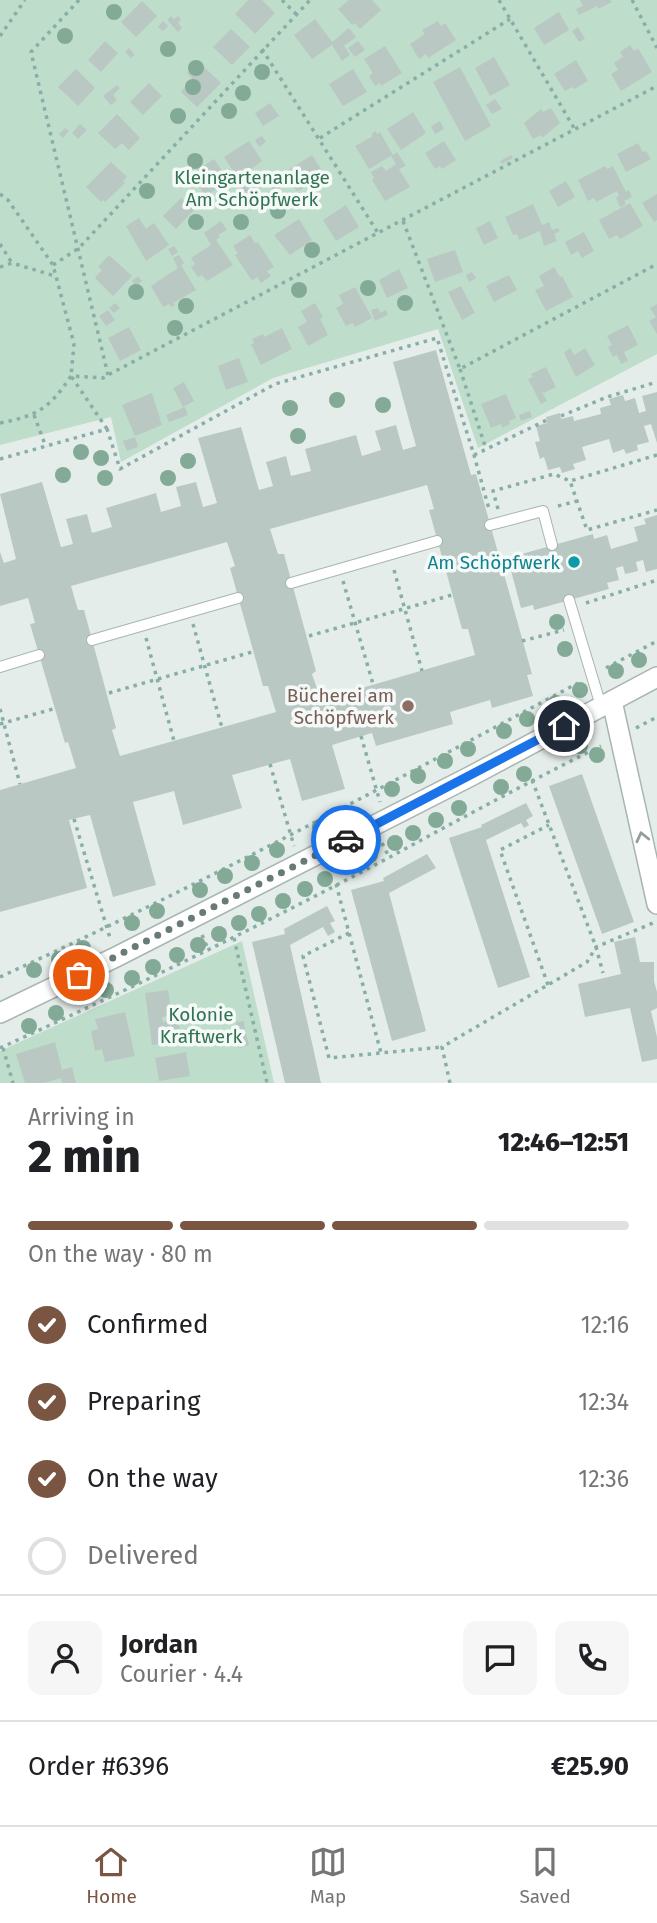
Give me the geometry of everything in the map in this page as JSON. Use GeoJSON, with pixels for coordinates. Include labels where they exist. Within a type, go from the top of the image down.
{"type":"FeatureCollection","features":[{"type":"Feature","properties":{"kind":"street"},"geometry":{"type":"LineString","coordinates":[[0,1013],[386,820],[657,677]]}},
{"type":"Feature","properties":{"kind":"street"},"geometry":{"type":"LineString","coordinates":[[607,703],[620,737],[657,904]]}},
{"type":"Feature","properties":{"kind":"lane"},"geometry":{"type":"LineString","coordinates":[[495,524],[543,511],[552,545]]}},
{"type":"Feature","properties":{"kind":"lane"},"geometry":{"type":"LineString","coordinates":[[291,583],[437,541]]}},
{"type":"Feature","properties":{"kind":"lane"},"geometry":{"type":"LineString","coordinates":[[92,640],[238,598]]}},
{"type":"Feature","properties":{"kind":"lane"},"geometry":{"type":"LineString","coordinates":[[570,604],[592,676],[607,703]]}},
{"type":"Feature","properties":{"kind":"lane"},"geometry":{"type":"LineString","coordinates":[[0,667],[39,655]]}},
{"type":"Feature","properties":{"kind":"path"},"geometry":{"type":"LineString","coordinates":[[0,36],[25,0]]}},
{"type":"Feature","properties":{"kind":"path"},"geometry":{"type":"LineString","coordinates":[[79,0],[31,52],[108,375]]}},
{"type":"Feature","properties":{"kind":"path"},"geometry":{"type":"LineString","coordinates":[[282,0],[296,14]]}},
{"type":"Feature","properties":{"kind":"path"},"geometry":{"type":"LineString","coordinates":[[53,265],[79,248],[310,0]]}},
{"type":"Feature","properties":{"kind":"path"},"geometry":{"type":"LineString","coordinates":[[499,0],[574,129]]}},
{"type":"Feature","properties":{"kind":"path"},"geometry":{"type":"LineString","coordinates":[[632,0],[657,48]]}},
{"type":"Feature","properties":{"kind":"path"},"geometry":{"type":"LineString","coordinates":[[320,138],[510,19]]}},
{"type":"Feature","properties":{"kind":"path"},"geometry":{"type":"LineString","coordinates":[[262,49],[378,233]]}},
{"type":"Feature","properties":{"kind":"path"},"geometry":{"type":"LineString","coordinates":[[71,376],[103,378],[657,86]]}},
{"type":"Feature","properties":{"kind":"path"},"geometry":{"type":"LineString","coordinates":[[0,194],[8,200],[53,265],[74,344],[71,376],[60,393],[34,415],[0,423]]}},
{"type":"Feature","properties":{"kind":"path"},"geometry":{"type":"LineString","coordinates":[[403,221],[460,369],[486,449]]}},
{"type":"Feature","properties":{"kind":"path"},"geometry":{"type":"LineString","coordinates":[[0,244],[12,263]]}},
{"type":"Feature","properties":{"kind":"path"},"geometry":{"type":"LineString","coordinates":[[0,267],[12,263],[55,276]]}},
{"type":"Feature","properties":{"kind":"path"},"geometry":{"type":"LineString","coordinates":[[460,369],[657,264]]}},
{"type":"Feature","properties":{"kind":"path"},"geometry":{"type":"LineString","coordinates":[[71,376],[107,429],[120,469],[275,384],[437,338],[495,524]]}},
{"type":"Feature","properties":{"kind":"path"},"geometry":{"type":"LineString","coordinates":[[561,416],[607,397],[657,382]]}},
{"type":"Feature","properties":{"kind":"path"},"geometry":{"type":"LineString","coordinates":[[34,415],[46,447]]}},
{"type":"Feature","properties":{"kind":"path"},"geometry":{"type":"LineString","coordinates":[[474,455],[547,420]]}},
{"type":"Feature","properties":{"kind":"path"},"geometry":{"type":"LineString","coordinates":[[0,459],[107,429]]}},
{"type":"Feature","properties":{"kind":"path"},"geometry":{"type":"LineString","coordinates":[[495,524],[493,491],[554,474],[570,481],[657,455]]}},
{"type":"Feature","properties":{"kind":"path"},"geometry":{"type":"LineString","coordinates":[[570,481],[587,530],[657,510]]}},
{"type":"Feature","properties":{"kind":"path"},"geometry":{"type":"LineString","coordinates":[[390,555],[422,671]]}},
{"type":"Feature","properties":{"kind":"path"},"geometry":{"type":"LineString","coordinates":[[340,569],[373,684]]}},
{"type":"Feature","properties":{"kind":"path"},"geometry":{"type":"LineString","coordinates":[[570,604],[657,580]]}},
{"type":"Feature","properties":{"kind":"path"},"geometry":{"type":"LineString","coordinates":[[309,636],[452,595]]}},
{"type":"Feature","properties":{"kind":"path"},"geometry":{"type":"LineString","coordinates":[[190,612],[222,728]]}},
{"type":"Feature","properties":{"kind":"path"},"geometry":{"type":"LineString","coordinates":[[143,626],[174,741]]}},
{"type":"Feature","properties":{"kind":"path"},"geometry":{"type":"LineString","coordinates":[[522,641],[577,626]]}},
{"type":"Feature","properties":{"kind":"path"},"geometry":{"type":"LineString","coordinates":[[0,977],[107,928],[291,835],[657,641]]}},
{"type":"Feature","properties":{"kind":"path"},"geometry":{"type":"LineString","coordinates":[[108,693],[252,652]]}},
{"type":"Feature","properties":{"kind":"path"},"geometry":{"type":"LineString","coordinates":[[0,709],[20,784]]}},
{"type":"Feature","properties":{"kind":"path"},"geometry":{"type":"LineString","coordinates":[[2,724],[53,709]]}},
{"type":"Feature","properties":{"kind":"path"},"geometry":{"type":"LineString","coordinates":[[13,1083],[1,1048],[233,937],[657,717]]}},
{"type":"Feature","properties":{"kind":"path"},"geometry":{"type":"LineString","coordinates":[[361,736],[386,820]]}},
{"type":"Feature","properties":{"kind":"path"},"geometry":{"type":"LineString","coordinates":[[270,764],[299,864]]}},
{"type":"Feature","properties":{"kind":"path"},"geometry":{"type":"LineString","coordinates":[[532,780],[596,947],[603,973]]}},
{"type":"Feature","properties":{"kind":"path"},"geometry":{"type":"LineString","coordinates":[[74,819],[116,957]]}},
{"type":"Feature","properties":{"kind":"path"},"geometry":{"type":"LineString","coordinates":[[548,985],[500,850],[549,825]]}},
{"type":"Feature","properties":{"kind":"path"},"geometry":{"type":"LineString","coordinates":[[336,884],[381,1053]]}},
{"type":"Feature","properties":{"kind":"path"},"geometry":{"type":"LineString","coordinates":[[349,933],[303,956],[329,1058],[442,1047],[587,962],[596,947],[657,921]]}},
{"type":"Feature","properties":{"kind":"path"},"geometry":{"type":"LineString","coordinates":[[233,937],[267,1083]]}},
{"type":"Feature","properties":{"kind":"path"},"geometry":{"type":"LineString","coordinates":[[442,1047],[450,1083]]}},
{"type":"Feature","properties":{"kind":"green space","name":"Kleingartenanlage Am Schöpfwerk"},"geometry":{"type":"Polygon","coordinates":[[[0,0],[657,0],[657,354],[478,448],[438,329],[273,378],[121,462],[111,417],[0,445],[0,0]]]}},
{"type":"Feature","properties":{"kind":"green space","name":"Kolonie Kraftwerk"},"geometry":{"type":"Polygon","coordinates":[[[242,941],[274,1083],[0,1083],[0,1051],[242,941]]]}},
{"type":"Feature","properties":{"kind":"building"},"geometry":{"type":"Polygon","coordinates":[[[248,0],[262,0],[275,13],[255,34],[235,14],[248,0]]]}},
{"type":"Feature","properties":{"kind":"building"},"geometry":{"type":"Polygon","coordinates":[[[349,0],[372,0],[381,10],[360,29],[355,23],[352,25],[338,9],[349,0]]]}},
{"type":"Feature","properties":{"kind":"building"},"geometry":{"type":"Polygon","coordinates":[[[580,0],[612,2],[579,15],[576,9],[583,6],[580,0]]]}},
{"type":"Feature","properties":{"kind":"building"},"geometry":{"type":"Polygon","coordinates":[[[142,1],[157,16],[136,37],[121,22],[142,1]]]}},
{"type":"Feature","properties":{"kind":"building"},"geometry":{"type":"Polygon","coordinates":[[[559,12],[569,30],[544,45],[534,28],[559,12]]]}},
{"type":"Feature","properties":{"kind":"building"},"geometry":{"type":"Polygon","coordinates":[[[171,16],[181,19],[178,23],[182,28],[178,32],[167,20],[171,16]]]}},
{"type":"Feature","properties":{"kind":"building"},"geometry":{"type":"Polygon","coordinates":[[[315,19],[332,42],[349,28],[356,37],[344,46],[350,55],[342,61],[332,45],[312,59],[294,35],[315,19]]]}},
{"type":"Feature","properties":{"kind":"building"},"geometry":{"type":"Polygon","coordinates":[[[163,21],[168,26],[163,31],[158,27],[163,21]]]}},
{"type":"Feature","properties":{"kind":"building"},"geometry":{"type":"Polygon","coordinates":[[[438,21],[441,26],[445,23],[456,40],[428,58],[426,54],[419,59],[410,44],[425,34],[422,30],[438,21]]]}},
{"type":"Feature","properties":{"kind":"building"},"geometry":{"type":"Polygon","coordinates":[[[578,27],[585,39],[579,42],[572,31],[578,27]]]}},
{"type":"Feature","properties":{"kind":"building"},"geometry":{"type":"Polygon","coordinates":[[[231,29],[250,47],[232,65],[213,47],[231,29]]]}},
{"type":"Feature","properties":{"kind":"building"},"geometry":{"type":"Polygon","coordinates":[[[105,41],[118,53],[101,72],[88,60],[105,41]]]}},
{"type":"Feature","properties":{"kind":"building"},"geometry":{"type":"Polygon","coordinates":[[[358,41],[365,50],[355,57],[348,48],[358,41]]]}},
{"type":"Feature","properties":{"kind":"building"},"geometry":{"type":"Polygon","coordinates":[[[630,45],[634,51],[638,48],[652,72],[621,91],[611,74],[618,70],[614,63],[623,57],[620,52],[630,45]]]}},
{"type":"Feature","properties":{"kind":"building"},"geometry":{"type":"Polygon","coordinates":[[[385,46],[402,73],[381,86],[380,83],[375,86],[369,76],[373,73],[364,59],[385,46]]]}},
{"type":"Feature","properties":{"kind":"building"},"geometry":{"type":"Polygon","coordinates":[[[129,48],[135,55],[131,58],[125,52],[129,48]]]}},
{"type":"Feature","properties":{"kind":"building"},"geometry":{"type":"Polygon","coordinates":[[[494,57],[510,85],[490,96],[475,68],[494,57]]]}},
{"type":"Feature","properties":{"kind":"building"},"geometry":{"type":"Polygon","coordinates":[[[576,60],[588,81],[565,91],[554,74],[576,60]]]}},
{"type":"Feature","properties":{"kind":"building"},"geometry":{"type":"Polygon","coordinates":[[[197,63],[221,83],[197,107],[181,92],[192,78],[187,73],[197,63]]]}},
{"type":"Feature","properties":{"kind":"building"},"geometry":{"type":"Polygon","coordinates":[[[460,67],[491,126],[465,141],[433,82],[460,67]]]}},
{"type":"Feature","properties":{"kind":"building"},"geometry":{"type":"Polygon","coordinates":[[[76,69],[95,88],[78,106],[58,87],[76,69]]]}},
{"type":"Feature","properties":{"kind":"building"},"geometry":{"type":"Polygon","coordinates":[[[353,69],[367,92],[343,106],[329,84],[353,69]]]}},
{"type":"Feature","properties":{"kind":"building"},"geometry":{"type":"Polygon","coordinates":[[[149,83],[162,96],[143,115],[130,102],[149,83]]]}},
{"type":"Feature","properties":{"kind":"building"},"geometry":{"type":"Polygon","coordinates":[[[117,85],[120,88],[113,95],[117,100],[111,105],[103,96],[117,85]]]}},
{"type":"Feature","properties":{"kind":"building"},"geometry":{"type":"Polygon","coordinates":[[[495,99],[502,109],[492,114],[486,105],[495,99]]]}},
{"type":"Feature","properties":{"kind":"building"},"geometry":{"type":"Polygon","coordinates":[[[270,103],[279,116],[263,126],[255,113],[270,103]]]}},
{"type":"Feature","properties":{"kind":"building"},"geometry":{"type":"Polygon","coordinates":[[[551,108],[560,123],[542,138],[541,135],[533,139],[524,123],[541,109],[543,112],[551,108]]]}},
{"type":"Feature","properties":{"kind":"building"},"geometry":{"type":"Polygon","coordinates":[[[413,112],[426,133],[401,150],[387,129],[413,112]]]}},
{"type":"Feature","properties":{"kind":"building"},"geometry":{"type":"Polygon","coordinates":[[[117,114],[140,138],[129,150],[122,143],[115,149],[98,133],[117,114]]]}},
{"type":"Feature","properties":{"kind":"building"},"geometry":{"type":"Polygon","coordinates":[[[440,121],[444,129],[435,134],[431,126],[440,121]]]}},
{"type":"Feature","properties":{"kind":"building"},"geometry":{"type":"Polygon","coordinates":[[[80,124],[87,130],[78,139],[72,133],[80,124]]]}},
{"type":"Feature","properties":{"kind":"building"},"geometry":{"type":"Polygon","coordinates":[[[65,128],[69,131],[63,138],[59,134],[65,128]]]}},
{"type":"Feature","properties":{"kind":"building"},"geometry":{"type":"Polygon","coordinates":[[[376,131],[377,134],[380,132],[393,155],[397,152],[406,166],[399,169],[410,187],[385,201],[372,180],[374,178],[371,172],[382,166],[386,171],[396,164],[391,156],[369,169],[355,146],[373,136],[371,134],[376,131]]]}},
{"type":"Feature","properties":{"kind":"building"},"geometry":{"type":"Polygon","coordinates":[[[262,136],[266,142],[259,147],[255,140],[262,136]]]}},
{"type":"Feature","properties":{"kind":"building"},"geometry":{"type":"Polygon","coordinates":[[[249,141],[262,161],[238,179],[224,157],[249,141]]]}},
{"type":"Feature","properties":{"kind":"building"},"geometry":{"type":"Polygon","coordinates":[[[444,141],[456,160],[442,169],[440,166],[435,169],[425,153],[444,141]]]}},
{"type":"Feature","properties":{"kind":"building"},"geometry":{"type":"Polygon","coordinates":[[[638,143],[651,159],[626,172],[617,154],[638,143]]]}},
{"type":"Feature","properties":{"kind":"building"},"geometry":{"type":"Polygon","coordinates":[[[312,155],[324,174],[316,179],[317,182],[297,191],[285,172],[312,155]]]}},
{"type":"Feature","properties":{"kind":"building"},"geometry":{"type":"Polygon","coordinates":[[[511,155],[513,158],[502,164],[500,161],[511,155]]]}},
{"type":"Feature","properties":{"kind":"building"},"geometry":{"type":"Polygon","coordinates":[[[214,159],[229,181],[204,194],[195,179],[199,176],[196,171],[214,159]]]}},
{"type":"Feature","properties":{"kind":"building"},"geometry":{"type":"Polygon","coordinates":[[[111,162],[127,177],[123,181],[125,183],[105,202],[101,202],[86,187],[111,162]]]}},
{"type":"Feature","properties":{"kind":"building"},"geometry":{"type":"Polygon","coordinates":[[[605,166],[607,169],[613,166],[626,192],[629,190],[632,197],[620,207],[617,191],[596,202],[594,198],[588,201],[578,180],[605,166]]]}},
{"type":"Feature","properties":{"kind":"building"},"geometry":{"type":"Polygon","coordinates":[[[276,179],[282,186],[274,192],[269,185],[276,179]]]}},
{"type":"Feature","properties":{"kind":"building"},"geometry":{"type":"Polygon","coordinates":[[[566,181],[575,197],[558,207],[549,191],[566,181]]]}},
{"type":"Feature","properties":{"kind":"building"},"geometry":{"type":"Polygon","coordinates":[[[247,182],[254,194],[245,199],[238,188],[247,182]]]}},
{"type":"Feature","properties":{"kind":"building"},"geometry":{"type":"Polygon","coordinates":[[[657,194],[657,220],[654,222],[642,203],[657,194]]]}},
{"type":"Feature","properties":{"kind":"building"},"geometry":{"type":"Polygon","coordinates":[[[307,196],[312,203],[304,208],[299,201],[307,196]]]}},
{"type":"Feature","properties":{"kind":"building"},"geometry":{"type":"Polygon","coordinates":[[[238,197],[242,202],[236,207],[232,201],[238,197]]]}},
{"type":"Feature","properties":{"kind":"building"},"geometry":{"type":"Polygon","coordinates":[[[181,198],[194,210],[176,229],[163,216],[181,198]]]}},
{"type":"Feature","properties":{"kind":"building"},"geometry":{"type":"Polygon","coordinates":[[[630,203],[643,226],[620,239],[617,235],[609,239],[599,220],[630,203]]]}},
{"type":"Feature","properties":{"kind":"building"},"geometry":{"type":"Polygon","coordinates":[[[533,204],[542,225],[549,222],[552,230],[558,228],[560,231],[554,234],[557,241],[544,246],[540,231],[519,240],[517,234],[513,235],[505,217],[533,204]]]}},
{"type":"Feature","properties":{"kind":"building"},"geometry":{"type":"Polygon","coordinates":[[[346,205],[359,227],[336,241],[323,220],[346,205]]]}},
{"type":"Feature","properties":{"kind":"building"},"geometry":{"type":"Polygon","coordinates":[[[139,218],[146,229],[154,223],[169,245],[146,261],[126,226],[139,218]]]}},
{"type":"Feature","properties":{"kind":"building"},"geometry":{"type":"Polygon","coordinates":[[[299,219],[312,240],[290,255],[274,235],[299,219]]]}},
{"type":"Feature","properties":{"kind":"building"},"geometry":{"type":"Polygon","coordinates":[[[221,221],[227,230],[218,235],[220,237],[216,240],[233,265],[207,281],[202,275],[198,277],[191,267],[195,264],[191,258],[211,245],[204,233],[221,221]]]}},
{"type":"Feature","properties":{"kind":"building"},"geometry":{"type":"Polygon","coordinates":[[[490,221],[498,238],[484,245],[476,228],[490,221]]]}},
{"type":"Feature","properties":{"kind":"building"},"geometry":{"type":"Polygon","coordinates":[[[584,232],[594,251],[582,258],[578,251],[571,255],[565,242],[584,232]]]}},
{"type":"Feature","properties":{"kind":"building"},"geometry":{"type":"Polygon","coordinates":[[[250,235],[255,243],[258,242],[274,267],[267,271],[271,276],[261,283],[257,277],[252,281],[235,255],[238,254],[233,246],[250,235]]]}},
{"type":"Feature","properties":{"kind":"building"},"geometry":{"type":"Polygon","coordinates":[[[174,246],[178,252],[172,256],[168,249],[174,246]]]}},
{"type":"Feature","properties":{"kind":"building"},"geometry":{"type":"Polygon","coordinates":[[[455,250],[463,272],[435,282],[427,259],[455,250]]]}},
{"type":"Feature","properties":{"kind":"building"},"geometry":{"type":"Polygon","coordinates":[[[109,255],[132,276],[113,296],[95,278],[102,270],[98,267],[109,255]]]}},
{"type":"Feature","properties":{"kind":"building"},"geometry":{"type":"Polygon","coordinates":[[[179,255],[184,263],[181,265],[196,290],[173,303],[175,305],[163,307],[151,286],[178,268],[173,258],[179,255]]]}},
{"type":"Feature","properties":{"kind":"building"},"geometry":{"type":"Polygon","coordinates":[[[554,267],[573,297],[546,311],[535,290],[544,286],[539,276],[554,267]]]}},
{"type":"Feature","properties":{"kind":"building"},"geometry":{"type":"Polygon","coordinates":[[[399,269],[408,288],[387,298],[379,280],[399,269]]]}},
{"type":"Feature","properties":{"kind":"building"},"geometry":{"type":"Polygon","coordinates":[[[472,272],[476,278],[469,282],[466,275],[472,272]]]}},
{"type":"Feature","properties":{"kind":"building"},"geometry":{"type":"Polygon","coordinates":[[[509,275],[517,290],[494,302],[486,286],[509,275]]]}},
{"type":"Feature","properties":{"kind":"building"},"geometry":{"type":"Polygon","coordinates":[[[138,276],[142,281],[136,286],[132,281],[138,276]]]}},
{"type":"Feature","properties":{"kind":"building"},"geometry":{"type":"Polygon","coordinates":[[[461,286],[475,313],[462,320],[448,292],[461,286]]]}},
{"type":"Feature","properties":{"kind":"building"},"geometry":{"type":"Polygon","coordinates":[[[355,287],[372,318],[355,327],[353,323],[346,326],[336,308],[343,304],[339,295],[355,287]]]}},
{"type":"Feature","properties":{"kind":"building"},"geometry":{"type":"Polygon","coordinates":[[[115,303],[120,308],[114,313],[109,308],[115,303]]]}},
{"type":"Feature","properties":{"kind":"building"},"geometry":{"type":"Polygon","coordinates":[[[315,303],[323,317],[320,319],[328,335],[308,346],[298,327],[307,322],[301,311],[315,303]]]}},
{"type":"Feature","properties":{"kind":"building"},"geometry":{"type":"Polygon","coordinates":[[[657,304],[657,334],[649,321],[656,317],[650,308],[657,304]]]}},
{"type":"Feature","properties":{"kind":"building"},"geometry":{"type":"Polygon","coordinates":[[[378,308],[380,313],[386,310],[388,315],[375,321],[371,310],[378,308]]]}},
{"type":"Feature","properties":{"kind":"building"},"geometry":{"type":"Polygon","coordinates":[[[108,310],[115,320],[106,326],[99,316],[108,310]]]}},
{"type":"Feature","properties":{"kind":"building"},"geometry":{"type":"Polygon","coordinates":[[[628,325],[638,345],[624,352],[628,361],[621,364],[617,355],[613,357],[608,347],[612,345],[607,336],[628,325]]]}},
{"type":"Feature","properties":{"kind":"building"},"geometry":{"type":"Polygon","coordinates":[[[129,327],[141,350],[120,361],[108,338],[129,327]]]}},
{"type":"Feature","properties":{"kind":"building"},"geometry":{"type":"Polygon","coordinates":[[[282,328],[292,349],[261,365],[251,344],[254,343],[252,339],[263,334],[264,337],[282,328]]]}},
{"type":"Feature","properties":{"kind":"building"},"geometry":{"type":"Polygon","coordinates":[[[570,348],[574,355],[585,348],[595,365],[576,377],[564,353],[570,348]]]}},
{"type":"Feature","properties":{"kind":"building"},"geometry":{"type":"Polygon","coordinates":[[[436,350],[471,475],[476,474],[532,674],[527,675],[533,696],[492,708],[490,700],[450,712],[453,724],[376,746],[372,733],[332,745],[345,789],[302,801],[290,759],[232,775],[242,808],[183,825],[174,791],[133,802],[156,885],[113,897],[90,815],[69,820],[87,888],[0,912],[0,790],[76,768],[68,742],[65,743],[30,624],[35,623],[28,598],[0,606],[0,552],[4,563],[16,559],[0,494],[42,482],[61,547],[73,544],[66,519],[87,514],[92,533],[112,527],[106,508],[156,493],[161,512],[181,506],[176,487],[196,482],[203,507],[217,503],[198,438],[241,427],[259,490],[273,486],[266,462],[286,456],[291,476],[311,471],[305,449],[356,435],[362,456],[381,450],[375,431],[396,425],[403,450],[416,446],[393,362],[436,350]],[[427,485],[270,529],[278,554],[284,554],[316,671],[312,674],[321,700],[475,655],[468,629],[462,629],[429,510],[434,509],[427,485]],[[227,542],[71,586],[78,610],[84,610],[116,728],[112,730],[120,756],[276,712],[268,686],[263,686],[230,568],[235,566],[227,542]]]}},
{"type":"Feature","properties":{"kind":"building"},"geometry":{"type":"Polygon","coordinates":[[[239,358],[248,382],[226,390],[218,366],[239,358]]]}},
{"type":"Feature","properties":{"kind":"building"},"geometry":{"type":"Polygon","coordinates":[[[546,367],[556,387],[544,393],[541,390],[547,401],[541,404],[528,379],[533,377],[531,374],[546,367]]]}},
{"type":"Feature","properties":{"kind":"building"},"geometry":{"type":"Polygon","coordinates":[[[184,382],[194,401],[183,407],[173,388],[184,382]]]}},
{"type":"Feature","properties":{"kind":"building"},"geometry":{"type":"Polygon","coordinates":[[[657,392],[657,443],[651,424],[644,426],[649,442],[637,445],[638,450],[626,454],[624,449],[613,453],[609,439],[582,447],[586,460],[573,464],[575,469],[562,473],[560,467],[548,470],[544,457],[540,459],[535,442],[540,441],[536,426],[547,423],[546,417],[560,413],[561,419],[573,416],[574,421],[601,414],[600,408],[611,405],[609,399],[623,395],[625,401],[635,398],[639,413],[646,411],[642,396],[657,392]]]}},
{"type":"Feature","properties":{"kind":"building"},"geometry":{"type":"Polygon","coordinates":[[[152,393],[162,425],[135,436],[122,405],[152,393]]]}},
{"type":"Feature","properties":{"kind":"building"},"geometry":{"type":"Polygon","coordinates":[[[506,394],[516,418],[502,428],[501,424],[491,428],[481,404],[506,394]]]}},
{"type":"Feature","properties":{"kind":"building"},"geometry":{"type":"Polygon","coordinates":[[[185,407],[188,415],[169,422],[166,415],[185,407]]]}},
{"type":"Feature","properties":{"kind":"building"},"geometry":{"type":"Polygon","coordinates":[[[530,411],[532,417],[521,421],[519,415],[530,411]]]}},
{"type":"Feature","properties":{"kind":"building"},"geometry":{"type":"Polygon","coordinates":[[[135,437],[138,447],[127,451],[123,441],[135,437]]]}},
{"type":"Feature","properties":{"kind":"building","name":"Am Schöpfwerk"},"geometry":{"type":"Polygon","coordinates":[[[657,515],[657,569],[646,572],[643,560],[636,562],[638,571],[625,574],[623,566],[616,568],[619,580],[607,583],[609,589],[534,610],[533,605],[521,608],[509,563],[520,560],[518,555],[593,534],[594,539],[607,535],[611,549],[638,541],[634,527],[646,524],[644,519],[657,515]]]}},
{"type":"Feature","properties":{"kind":"building"},"geometry":{"type":"Polygon","coordinates":[[[582,774],[634,922],[602,934],[549,786],[582,774]]]}},
{"type":"Feature","properties":{"kind":"building"},"geometry":{"type":"Polygon","coordinates":[[[526,803],[533,816],[526,820],[529,825],[524,828],[521,823],[486,840],[530,977],[498,988],[449,838],[482,827],[481,825],[526,803]]]}},
{"type":"Feature","properties":{"kind":"building"},"geometry":{"type":"Polygon","coordinates":[[[427,854],[436,868],[389,893],[426,1031],[392,1041],[351,890],[384,881],[383,878],[427,854]]]}},
{"type":"Feature","properties":{"kind":"building"},"geometry":{"type":"Polygon","coordinates":[[[327,906],[335,921],[330,923],[335,932],[328,936],[323,927],[290,945],[321,1083],[285,1083],[252,942],[285,934],[284,929],[327,906]]]}},
{"type":"Feature","properties":{"kind":"building"},"geometry":{"type":"Polygon","coordinates":[[[635,937],[640,962],[654,962],[657,992],[657,1008],[651,1011],[657,1037],[657,1059],[642,1062],[630,1008],[585,1017],[578,984],[621,974],[614,942],[635,937]]]}},
{"type":"Feature","properties":{"kind":"building"},"geometry":{"type":"Polygon","coordinates":[[[168,990],[172,1015],[162,1017],[163,1022],[178,1019],[181,1041],[152,1045],[145,993],[168,990]]]}},
{"type":"Feature","properties":{"kind":"building"},"geometry":{"type":"Polygon","coordinates":[[[125,1012],[135,1056],[105,1062],[102,1049],[95,1051],[91,1031],[98,1029],[95,1019],[125,1012]]]}},
{"type":"Feature","properties":{"kind":"building"},"geometry":{"type":"Polygon","coordinates":[[[244,1021],[245,1029],[237,1029],[236,1022],[244,1021]]]}},
{"type":"Feature","properties":{"kind":"building"},"geometry":{"type":"Polygon","coordinates":[[[246,1034],[249,1045],[241,1048],[237,1037],[246,1034]]]}},
{"type":"Feature","properties":{"kind":"building"},"geometry":{"type":"Polygon","coordinates":[[[55,1042],[62,1070],[72,1067],[76,1083],[62,1083],[61,1078],[44,1083],[25,1083],[16,1054],[55,1042]]]}},
{"type":"Feature","properties":{"kind":"building"},"geometry":{"type":"Polygon","coordinates":[[[186,1052],[190,1076],[159,1081],[155,1058],[186,1052]]]}},
{"type":"Feature","properties":{"kind":"way so far"},"geometry":{"type":"LineString","coordinates":[[79,975],[346,840]]}},
{"type":"Feature","properties":{"kind":"place","name":"Am Schöpfwerk"},"geometry":{"type":"Point","coordinates":[574,562]}},
{"type":"Feature","properties":{"kind":"place","name":"Bücherei am Schöpfwerk"},"geometry":{"type":"Point","coordinates":[408,706]}},
{"type":"Feature","properties":{"kind":"route"},"geometry":{"type":"LineString","coordinates":[[346,840],[564,726]]}}]}
